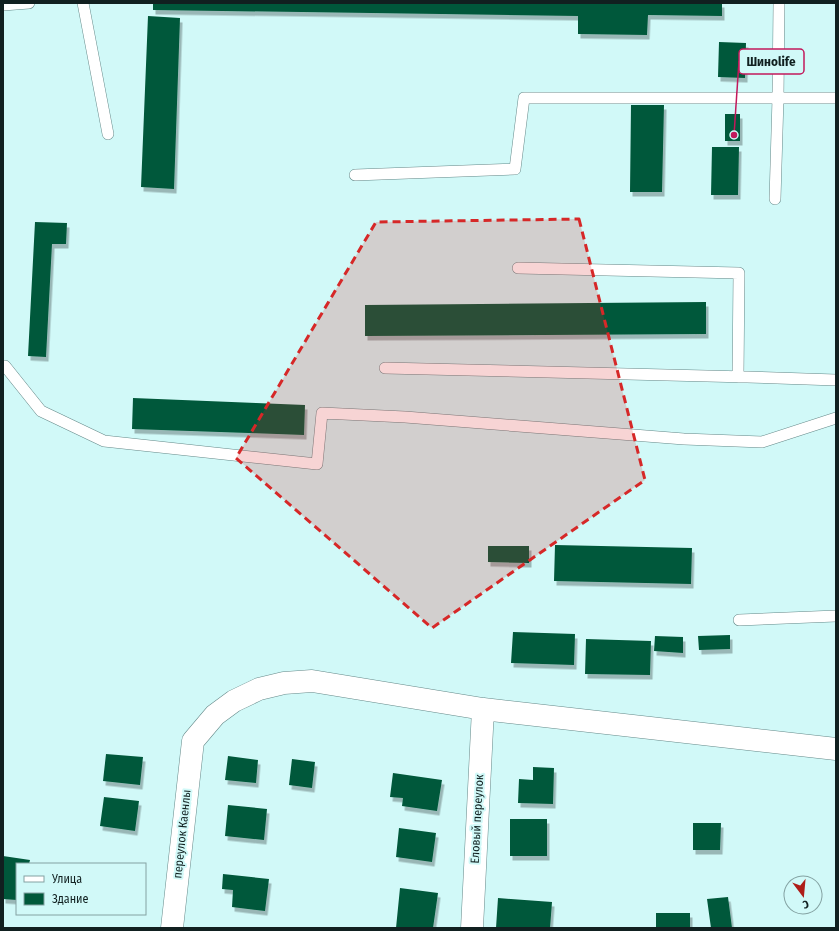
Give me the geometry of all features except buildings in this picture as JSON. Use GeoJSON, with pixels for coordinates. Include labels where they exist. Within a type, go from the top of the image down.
{"type":"FeatureCollection","features":[{"type":"Feature","properties":{"kind":"street","name":"переулок Каенлы"},"geometry":{"type":"LineString","coordinates":[[172,928],[193,741],[215,715],[234,701],[259,689],[284,683],[312,681],[482,709]]}},
{"type":"Feature","properties":{"kind":"street"},"geometry":{"type":"LineString","coordinates":[[482,709],[836,749]]}},
{"type":"Feature","properties":{"kind":"street","name":"Еловый переулок"},"geometry":{"type":"LineString","coordinates":[[472,928],[482,709]]}},
{"type":"Feature","properties":{"kind":"lane"},"geometry":{"type":"LineString","coordinates":[[3,5],[30,3]]}},
{"type":"Feature","properties":{"kind":"lane"},"geometry":{"type":"LineString","coordinates":[[83,3],[108,134]]}},
{"type":"Feature","properties":{"kind":"lane"},"geometry":{"type":"LineString","coordinates":[[775,199],[778,98],[778,3]]}},
{"type":"Feature","properties":{"kind":"lane"},"geometry":{"type":"LineString","coordinates":[[355,175],[515,169],[524,98],[836,98]]}},
{"type":"Feature","properties":{"kind":"lane"},"geometry":{"type":"LineString","coordinates":[[518,268],[739,273],[738,377]]}},
{"type":"Feature","properties":{"kind":"lane"},"geometry":{"type":"LineString","coordinates":[[3,366],[5,366],[41,411],[104,441],[317,464],[322,413],[405,416],[684,439],[762,442],[836,418]]}},
{"type":"Feature","properties":{"kind":"lane"},"geometry":{"type":"LineString","coordinates":[[385,368],[836,380]]}},
{"type":"Feature","properties":{"kind":"lane"},"geometry":{"type":"LineString","coordinates":[[739,620],[836,616]]}},
{"type":"Feature","properties":{"kind":"highlighted area"},"geometry":{"type":"Polygon","coordinates":[[[579,219],[645,480],[432,628],[236,458],[376,222],[579,219]]]}},
{"type":"Feature","properties":{"kind":"place","name":"Шиноlife"},"geometry":{"type":"Point","coordinates":[734,135]}}]}
